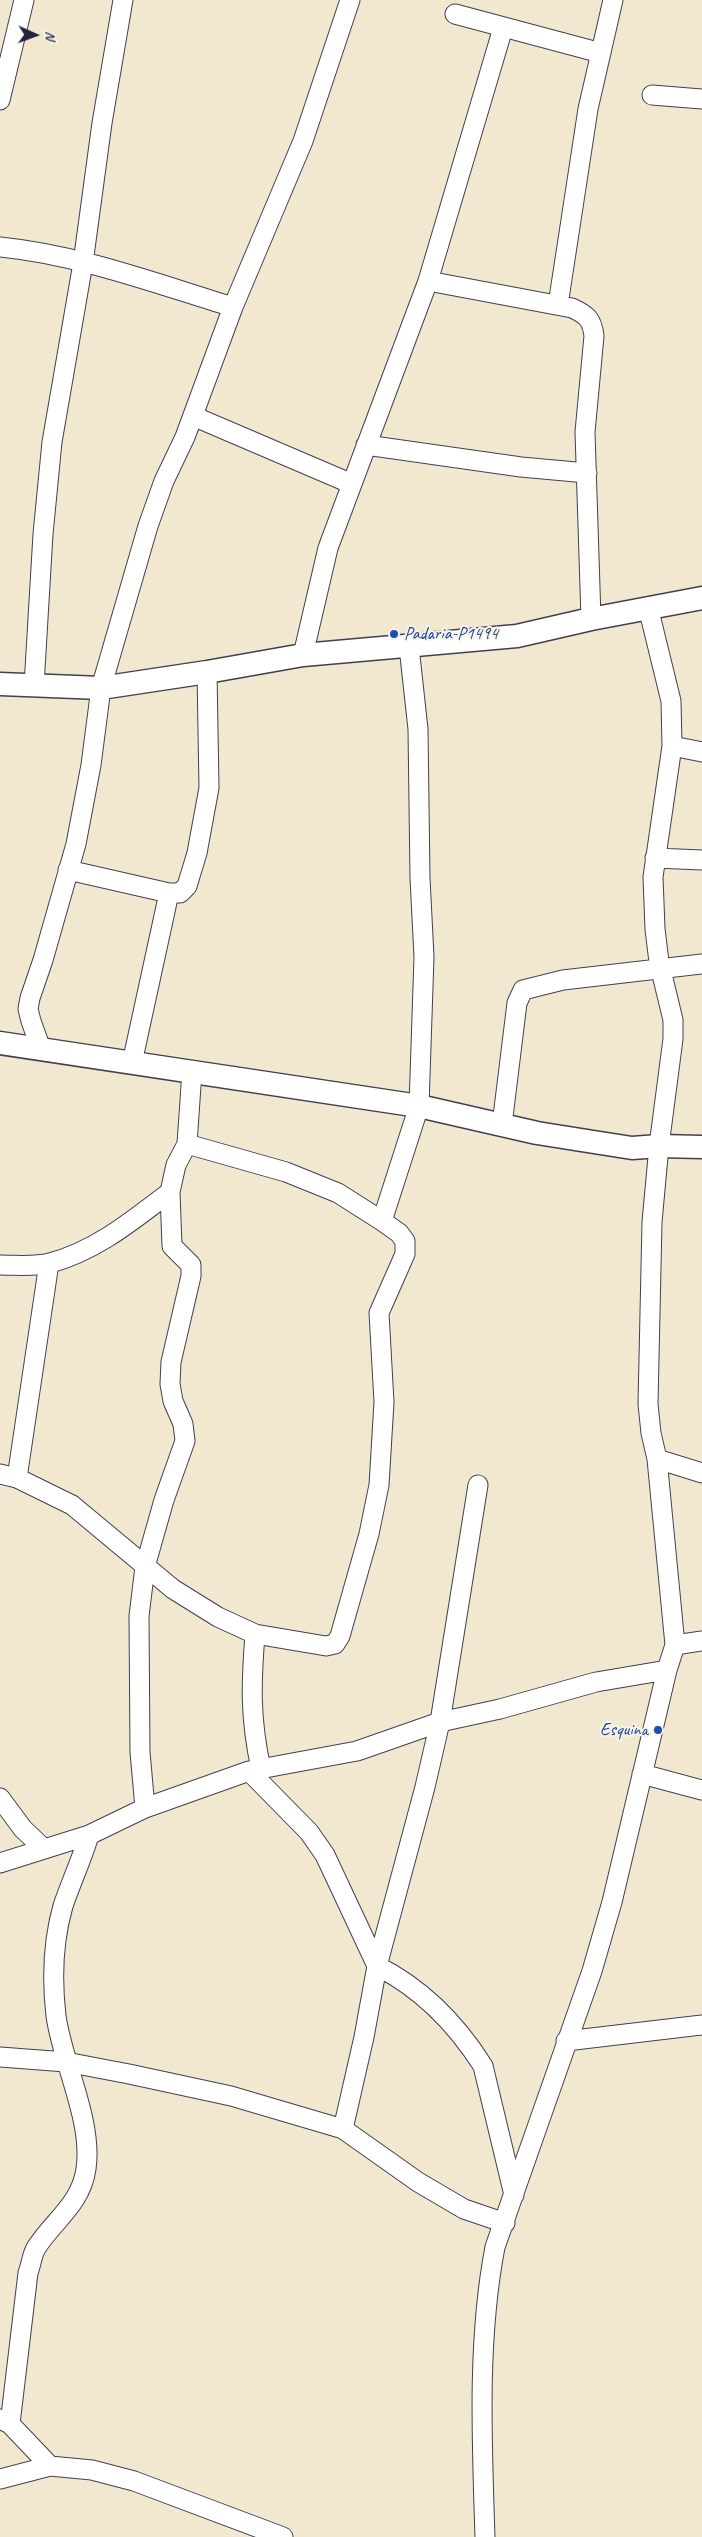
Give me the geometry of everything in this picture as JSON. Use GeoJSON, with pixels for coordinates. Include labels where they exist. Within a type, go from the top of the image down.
{"type":"FeatureCollection","features":[{"type":"Feature","properties":{"kind":"street"},"geometry":{"type":"LineString","coordinates":[[0,100],[24,0]]}},
{"type":"Feature","properties":{"kind":"street"},"geometry":{"type":"LineString","coordinates":[[34,686],[42,534],[52,442],[83,263],[102,123],[123,0]]}},
{"type":"Feature","properties":{"kind":"street"},"geometry":{"type":"LineString","coordinates":[[41,1049],[28,1009],[68,870],[91,765],[101,688],[148,526],[164,481],[193,416],[233,307],[302,141],[350,0]]}},
{"type":"Feature","properties":{"kind":"street"},"geometry":{"type":"LineString","coordinates":[[558,305],[588,109],[613,0]]}},
{"type":"Feature","properties":{"kind":"street"},"geometry":{"type":"LineString","coordinates":[[455,14],[601,53]]}},
{"type":"Feature","properties":{"kind":"street"},"geometry":{"type":"LineString","coordinates":[[303,655],[328,548],[428,281],[503,28]]}},
{"type":"Feature","properties":{"kind":"street"},"geometry":{"type":"LineString","coordinates":[[652,95],[702,99]]}},
{"type":"Feature","properties":{"kind":"street"},"geometry":{"type":"LineString","coordinates":[[0,247],[35,251],[83,263],[233,307]]}},
{"type":"Feature","properties":{"kind":"street"},"geometry":{"type":"LineString","coordinates":[[428,281],[558,305],[587,315],[592,324],[594,336],[585,432],[591,619]]}},
{"type":"Feature","properties":{"kind":"street"},"geometry":{"type":"LineString","coordinates":[[193,416],[352,484]]}},
{"type":"Feature","properties":{"kind":"street"},"geometry":{"type":"LineString","coordinates":[[366,445],[521,467],[587,473]]}},
{"type":"Feature","properties":{"kind":"street"},"geometry":{"type":"LineString","coordinates":[[0,684],[101,688],[303,655],[517,636],[648,607],[702,598]]}},
{"type":"Feature","properties":{"kind":"street"},"geometry":{"type":"LineString","coordinates":[[484,2537],[483,2382],[488,2282],[495,2247],[592,1971],[612,1902],[667,1670],[675,1645],[657,1459],[651,1433],[648,1404],[652,1222],[659,1146],[673,1039],[672,1011],[655,929],[653,877],[672,746],[671,701],[648,607]]}},
{"type":"Feature","properties":{"kind":"street"},"geometry":{"type":"LineString","coordinates":[[382,1221],[420,1106],[424,957],[420,878],[418,729],[409,647]]}},
{"type":"Feature","properties":{"kind":"street"},"geometry":{"type":"LineString","coordinates":[[68,870],[169,893],[180,893],[187,886],[197,853],[209,788],[207,672]]}},
{"type":"Feature","properties":{"kind":"street"},"geometry":{"type":"LineString","coordinates":[[672,746],[702,752]]}},
{"type":"Feature","properties":{"kind":"street"},"geometry":{"type":"LineString","coordinates":[[655,858],[702,860]]}},
{"type":"Feature","properties":{"kind":"street"},"geometry":{"type":"LineString","coordinates":[[132,1063],[169,893]]}},
{"type":"Feature","properties":{"kind":"street"},"geometry":{"type":"LineString","coordinates":[[502,1125],[518,1003],[523,990],[563,980],[702,964]]}},
{"type":"Feature","properties":{"kind":"street"},"geometry":{"type":"LineString","coordinates":[[0,1043],[420,1106],[537,1133],[632,1148],[659,1146],[702,1148]]}},
{"type":"Feature","properties":{"kind":"street"},"geometry":{"type":"LineString","coordinates":[[146,1808],[140,1752],[139,1616],[145,1567],[164,1500],[185,1441],[183,1424],[173,1401],[170,1384],[171,1362],[191,1276],[191,1265],[172,1246],[170,1192],[176,1165],[186,1144],[192,1071]]}},
{"type":"Feature","properties":{"kind":"street"},"geometry":{"type":"LineString","coordinates":[[49,1263],[9,1476],[72,1505],[124,1546],[145,1567],[173,1589],[218,1617],[255,1634],[326,1646],[335,1644],[340,1636],[373,1518],[379,1485],[384,1402],[379,1313],[405,1254],[405,1241],[399,1233],[338,1193],[286,1172],[186,1144]]}},
{"type":"Feature","properties":{"kind":"street"},"geometry":{"type":"LineString","coordinates":[[0,1266],[49,1263],[116,1233],[170,1192]]}},
{"type":"Feature","properties":{"kind":"street"},"geometry":{"type":"LineString","coordinates":[[657,1459],[702,1472]]}},
{"type":"Feature","properties":{"kind":"street"},"geometry":{"type":"LineString","coordinates":[[343,2129],[362,2046],[377,1966],[426,1787],[440,1722],[478,1485]]}},
{"type":"Feature","properties":{"kind":"street"},"geometry":{"type":"LineString","coordinates":[[255,1634],[250,1697],[255,1770],[309,1832],[324,1855],[377,1966],[392,1973],[435,2006],[473,2050],[483,2066],[514,2195]]}},
{"type":"Feature","properties":{"kind":"street"},"geometry":{"type":"LineString","coordinates":[[675,1645],[702,1641]]}},
{"type":"Feature","properties":{"kind":"street"},"geometry":{"type":"LineString","coordinates":[[0,1862],[89,1835],[146,1808],[255,1770],[357,1751],[440,1722],[500,1709],[596,1682],[667,1670]]}},
{"type":"Feature","properties":{"kind":"street"},"geometry":{"type":"LineString","coordinates":[[642,1774],[702,1790]]}},
{"type":"Feature","properties":{"kind":"street"},"geometry":{"type":"LineString","coordinates":[[0,1798],[23,1830],[42,1848]]}},
{"type":"Feature","properties":{"kind":"street"},"geometry":{"type":"LineString","coordinates":[[50,2466],[5,2422],[28,2273],[35,2250],[48,2232],[72,2206],[80,2192],[88,2155],[82,2123],[66,2062],[56,2008],[55,1948],[63,1907],[89,1835]]}},
{"type":"Feature","properties":{"kind":"street"},"geometry":{"type":"LineString","coordinates":[[566,2041],[702,2026]]}},
{"type":"Feature","properties":{"kind":"street"},"geometry":{"type":"LineString","coordinates":[[0,2057],[93,2066],[231,2096],[343,2129],[418,2182],[464,2209],[505,2223]]}},
{"type":"Feature","properties":{"kind":"street"},"geometry":{"type":"LineString","coordinates":[[0,2479],[50,2466],[92,2470],[134,2481],[283,2537]]}},
{"type":"Feature","properties":{"kind":"place","name":"Padaria-P1494"},"geometry":{"type":"Point","coordinates":[394,634]}},
{"type":"Feature","properties":{"kind":"place","name":"Esquina"},"geometry":{"type":"Point","coordinates":[658,1730]}}]}
